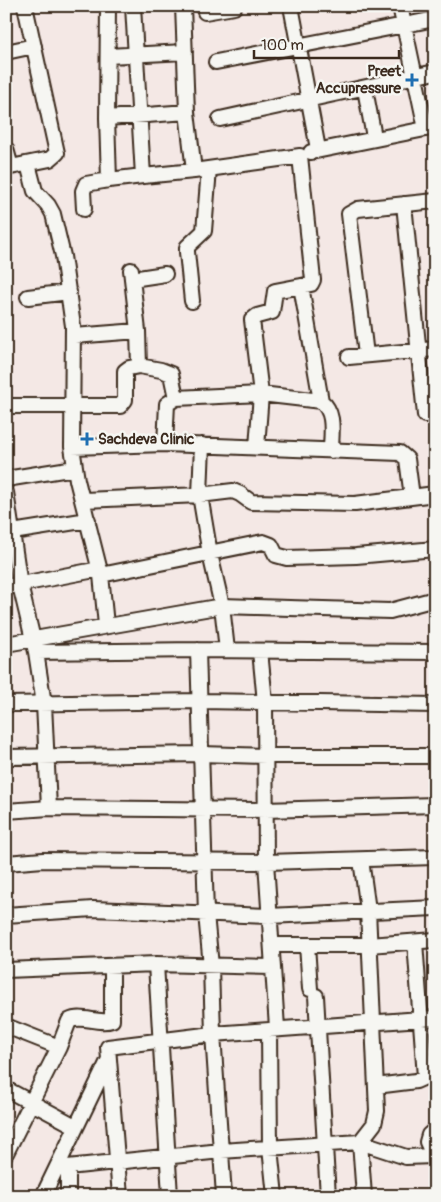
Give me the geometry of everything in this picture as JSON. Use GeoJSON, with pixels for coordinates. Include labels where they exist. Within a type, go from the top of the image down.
{"type":"FeatureCollection","features":[{"type":"Feature","properties":{"kind":"street"},"geometry":{"type":"LineString","coordinates":[[6,149],[9,168],[54,156],[57,149],[25,6]]}},
{"type":"Feature","properties":{"kind":"street"},"geometry":{"type":"LineString","coordinates":[[108,6],[107,118],[109,180]]}},
{"type":"Feature","properties":{"kind":"street"},"geometry":{"type":"LineString","coordinates":[[133,6],[138,117],[143,176]]}},
{"type":"Feature","properties":{"kind":"street"},"geometry":{"type":"LineString","coordinates":[[184,6],[187,112],[194,171]]}},
{"type":"Feature","properties":{"kind":"street"},"geometry":{"type":"LineString","coordinates":[[204,12],[235,6]]}},
{"type":"Feature","properties":{"kind":"street"},"geometry":{"type":"LineString","coordinates":[[291,6],[318,149]]}},
{"type":"Feature","properties":{"kind":"street"},"geometry":{"type":"LineString","coordinates":[[84,209],[83,191],[86,184],[300,156],[318,149],[430,128],[400,6]]}},
{"type":"Feature","properties":{"kind":"street"},"geometry":{"type":"LineString","coordinates":[[216,62],[435,19]]}},
{"type":"Feature","properties":{"kind":"street"},"geometry":{"type":"LineString","coordinates":[[6,52],[34,46]]}},
{"type":"Feature","properties":{"kind":"street"},"geometry":{"type":"LineString","coordinates":[[108,56],[185,52]]}},
{"type":"Feature","properties":{"kind":"street"},"geometry":{"type":"LineString","coordinates":[[220,119],[310,101],[435,72]]}},
{"type":"Feature","properties":{"kind":"street"},"geometry":{"type":"LineString","coordinates":[[364,89],[374,137]]}},
{"type":"Feature","properties":{"kind":"street"},"geometry":{"type":"LineString","coordinates":[[107,118],[187,112]]}},
{"type":"Feature","properties":{"kind":"street"},"geometry":{"type":"LineString","coordinates":[[257,447],[261,394],[252,320],[257,316],[272,312],[275,291],[311,284],[313,280],[300,156]]}},
{"type":"Feature","properties":{"kind":"street"},"geometry":{"type":"LineString","coordinates":[[28,164],[35,191],[48,205],[53,214],[69,292],[74,336],[72,447],[75,468],[101,572],[106,625]]}},
{"type":"Feature","properties":{"kind":"street"},"geometry":{"type":"LineString","coordinates":[[192,301],[186,252],[187,247],[204,231],[209,169]]}},
{"type":"Feature","properties":{"kind":"street"},"geometry":{"type":"LineString","coordinates":[[366,355],[349,214],[358,209],[435,201]]}},
{"type":"Feature","properties":{"kind":"street"},"geometry":{"type":"LineString","coordinates":[[404,204],[426,415]]}},
{"type":"Feature","properties":{"kind":"street"},"geometry":{"type":"LineString","coordinates":[[139,366],[138,331],[132,275],[165,274]]}},
{"type":"Feature","properties":{"kind":"street"},"geometry":{"type":"LineString","coordinates":[[301,286],[320,401]]}},
{"type":"Feature","properties":{"kind":"street"},"geometry":{"type":"LineString","coordinates":[[28,297],[69,292]]}},
{"type":"Feature","properties":{"kind":"street"},"geometry":{"type":"LineString","coordinates":[[74,336],[138,331]]}},
{"type":"Feature","properties":{"kind":"street"},"geometry":{"type":"LineString","coordinates":[[349,357],[435,349]]}},
{"type":"Feature","properties":{"kind":"street"},"geometry":{"type":"LineString","coordinates":[[6,406],[120,406],[125,400],[125,371],[139,366],[171,374],[176,398]]}},
{"type":"Feature","properties":{"kind":"street"},"geometry":{"type":"LineString","coordinates":[[165,444],[167,404],[176,398],[261,394],[320,401],[328,408],[331,417],[331,451]]}},
{"type":"Feature","properties":{"kind":"street"},"geometry":{"type":"LineString","coordinates":[[72,447],[165,444],[403,454],[407,459],[412,497]]}},
{"type":"Feature","properties":{"kind":"street"},"geometry":{"type":"LineString","coordinates":[[202,445],[200,495],[210,554],[222,606],[227,650]]}},
{"type":"Feature","properties":{"kind":"street"},"geometry":{"type":"LineString","coordinates":[[6,479],[75,468]]}},
{"type":"Feature","properties":{"kind":"street"},"geometry":{"type":"LineString","coordinates":[[84,500],[200,495],[233,491],[251,502],[354,504],[435,494]]}},
{"type":"Feature","properties":{"kind":"street"},"geometry":{"type":"LineString","coordinates":[[6,492],[13,586],[34,646],[44,704],[49,808]]}},
{"type":"Feature","properties":{"kind":"street"},"geometry":{"type":"LineString","coordinates":[[9,532],[88,520]]}},
{"type":"Feature","properties":{"kind":"street"},"geometry":{"type":"LineString","coordinates":[[13,586],[210,554],[267,542],[280,558],[356,556],[435,549]]}},
{"type":"Feature","properties":{"kind":"street"},"geometry":{"type":"LineString","coordinates":[[34,646],[106,625],[222,606],[390,611],[435,599]]}},
{"type":"Feature","properties":{"kind":"street"},"geometry":{"type":"LineString","coordinates":[[6,644],[198,650],[435,652]]}},
{"type":"Feature","properties":{"kind":"street"},"geometry":{"type":"LineString","coordinates":[[198,650],[206,862],[206,914],[211,966],[213,1034],[224,1196]]}},
{"type":"Feature","properties":{"kind":"street"},"geometry":{"type":"LineString","coordinates":[[260,651],[266,756],[266,862],[272,946],[273,1029],[270,1148],[275,1196]]}},
{"type":"Feature","properties":{"kind":"street"},"geometry":{"type":"LineString","coordinates":[[6,704],[200,701],[435,705]]}},
{"type":"Feature","properties":{"kind":"street"},"geometry":{"type":"LineString","coordinates":[[6,757],[201,754],[435,756]]}},
{"type":"Feature","properties":{"kind":"street"},"geometry":{"type":"LineString","coordinates":[[6,811],[49,808],[265,810],[435,805]]}},
{"type":"Feature","properties":{"kind":"street"},"geometry":{"type":"LineString","coordinates":[[6,863],[44,860],[266,862],[435,857]]}},
{"type":"Feature","properties":{"kind":"street"},"geometry":{"type":"LineString","coordinates":[[361,860],[368,910],[377,1117],[360,1142],[364,1196]]}},
{"type":"Feature","properties":{"kind":"street"},"geometry":{"type":"LineString","coordinates":[[6,915],[93,910],[269,916],[435,908]]}},
{"type":"Feature","properties":{"kind":"street"},"geometry":{"type":"LineString","coordinates":[[272,946],[369,945],[435,940]]}},
{"type":"Feature","properties":{"kind":"street"},"geometry":{"type":"LineString","coordinates":[[376,1086],[416,1081],[425,1077],[428,1018],[415,942]]}},
{"type":"Feature","properties":{"kind":"street"},"geometry":{"type":"LineString","coordinates":[[307,945],[316,1025],[328,1196]]}},
{"type":"Feature","properties":{"kind":"street"},"geometry":{"type":"LineString","coordinates":[[156,964],[170,1196]]}},
{"type":"Feature","properties":{"kind":"street"},"geometry":{"type":"LineString","coordinates":[[6,970],[156,964],[272,967]]}},
{"type":"Feature","properties":{"kind":"street"},"geometry":{"type":"LineString","coordinates":[[6,1154],[72,1019],[104,1022],[112,1020],[112,966]]}},
{"type":"Feature","properties":{"kind":"street"},"geometry":{"type":"LineString","coordinates":[[120,1196],[108,1047],[213,1034],[428,1018]]}},
{"type":"Feature","properties":{"kind":"street"},"geometry":{"type":"LineString","coordinates":[[6,1026],[59,1046]]}},
{"type":"Feature","properties":{"kind":"street"},"geometry":{"type":"LineString","coordinates":[[43,1196],[63,1168],[75,1126],[108,1062]]}},
{"type":"Feature","properties":{"kind":"street"},"geometry":{"type":"LineString","coordinates":[[6,1089],[75,1126]]}},
{"type":"Feature","properties":{"kind":"street"},"geometry":{"type":"LineString","coordinates":[[63,1168],[221,1151],[360,1142],[406,1157],[434,1158],[428,1146],[427,1138],[435,1130]]}},
{"type":"Feature","properties":{"kind":"street"},"geometry":{"type":"LineString","coordinates":[[63,1168],[68,1196]]}},
{"type":"Feature","properties":{"kind":"place","name":"Preet Accupressure"},"geometry":{"type":"Point","coordinates":[412,80]}},
{"type":"Feature","properties":{"kind":"place","name":"Sachdeva Clinic"},"geometry":{"type":"Point","coordinates":[87,439]}}]}
